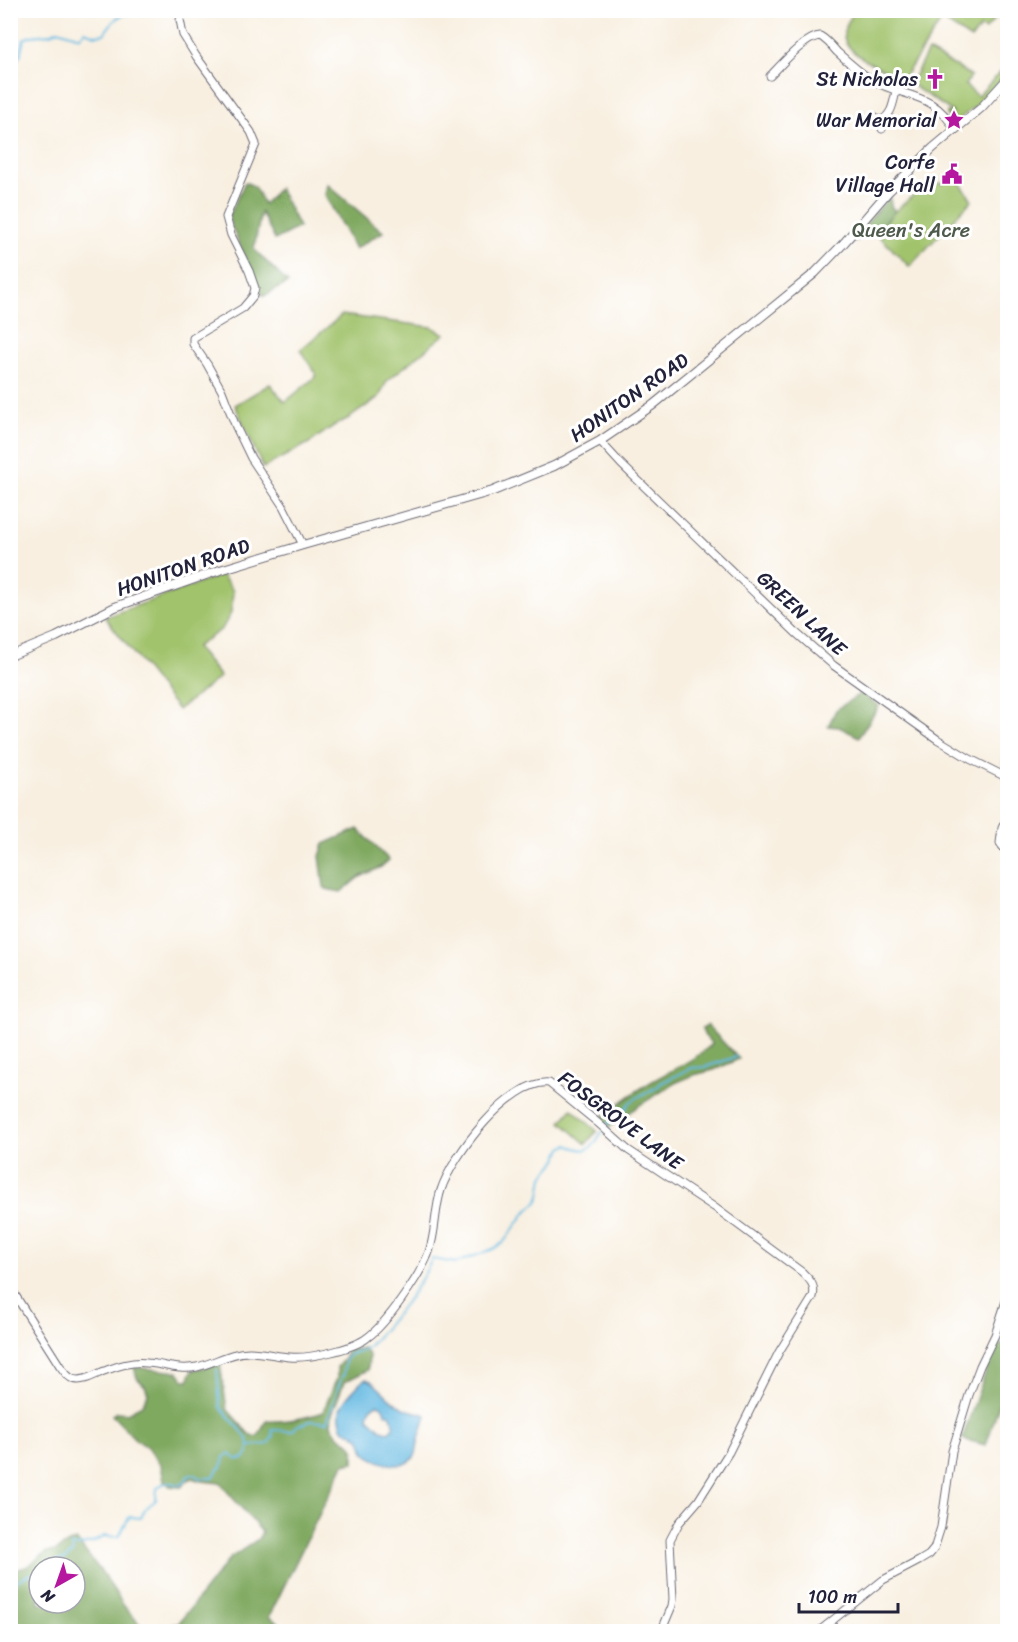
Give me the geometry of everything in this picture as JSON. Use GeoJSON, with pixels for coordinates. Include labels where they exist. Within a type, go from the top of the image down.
{"type":"FeatureCollection","features":[{"type":"Feature","properties":{"kind":"main road","name":"HONITON ROAD"},"geometry":{"type":"LineString","coordinates":[[10,656],[56,637],[115,607],[220,570],[493,491],[554,466],[600,441],[653,405],[815,273],[888,192],[933,148],[981,108],[1008,78]]}},
{"type":"Feature","properties":{"kind":"street"},"geometry":{"type":"LineString","coordinates":[[183,10],[180,20],[183,35],[251,132],[256,144],[226,217],[231,235],[255,288],[253,296],[243,308],[193,338],[193,344],[222,391],[251,458],[283,506],[303,545]]}},
{"type":"Feature","properties":{"kind":"street"},"geometry":{"type":"LineString","coordinates":[[770,76],[807,42],[815,36],[820,36],[872,81],[896,91],[917,96],[935,106],[945,115],[955,130]]}},
{"type":"Feature","properties":{"kind":"street"},"geometry":{"type":"LineString","coordinates":[[878,122],[890,113],[896,91]]}},
{"type":"Feature","properties":{"kind":"street","name":"GREEN LANE"},"geometry":{"type":"LineString","coordinates":[[600,441],[795,632],[833,665],[937,739],[1008,778]]}},
{"type":"Feature","properties":{"kind":"street"},"geometry":{"type":"LineString","coordinates":[[1008,816],[1002,828],[1000,843],[1008,854]]}},
{"type":"Feature","properties":{"kind":"street","name":"FOSGROVE LANE"},"geometry":{"type":"LineString","coordinates":[[10,1287],[60,1366],[76,1380],[128,1364],[145,1362],[171,1368],[188,1368],[240,1353],[291,1357],[311,1356],[360,1342],[368,1338],[383,1322],[424,1263],[432,1245],[435,1213],[443,1185],[452,1164],[469,1140],[494,1113],[523,1090],[540,1083],[549,1083],[628,1150],[714,1207],[802,1272],[814,1286],[813,1297],[779,1352],[729,1452],[698,1501],[679,1523],[670,1540],[673,1599],[661,1632]]}},
{"type":"Feature","properties":{"kind":"street"},"geometry":{"type":"LineString","coordinates":[[818,1632],[883,1581],[929,1555],[934,1549],[941,1527],[952,1451],[969,1395],[995,1335],[1008,1295]]}},
{"type":"Feature","properties":{"kind":"green space"},"geometry":{"type":"Polygon","coordinates":[[[855,11],[1002,11],[985,30],[981,27],[971,39],[942,20],[900,83],[905,90],[883,83],[889,72],[860,57],[848,45],[844,32],[855,11]]]}},
{"type":"Feature","properties":{"kind":"green space"},"geometry":{"type":"Polygon","coordinates":[[[928,51],[971,76],[965,85],[978,96],[1004,68],[1007,73],[981,102],[954,123],[947,116],[947,112],[953,112],[910,84],[928,51]]]}},
{"type":"Feature","properties":{"kind":"green space","name":"Queen's Acre"},"geometry":{"type":"Polygon","coordinates":[[[938,178],[939,184],[951,178],[955,182],[958,180],[972,200],[909,266],[876,233],[895,211],[929,182],[938,178]]]}},
{"type":"Feature","properties":{"kind":"green space"},"geometry":{"type":"Polygon","coordinates":[[[245,182],[254,186],[264,204],[279,188],[299,227],[275,240],[261,212],[254,249],[288,283],[264,296],[259,290],[228,218],[245,182]]]}},
{"type":"Feature","properties":{"kind":"green space"},"geometry":{"type":"Polygon","coordinates":[[[327,184],[383,232],[355,249],[325,195],[327,184]]]}},
{"type":"Feature","properties":{"kind":"green space"},"geometry":{"type":"Polygon","coordinates":[[[890,196],[891,206],[895,211],[876,233],[868,234],[848,245],[890,196]]]}},
{"type":"Feature","properties":{"kind":"green space"},"geometry":{"type":"Polygon","coordinates":[[[342,315],[432,327],[445,334],[387,381],[379,397],[309,443],[263,468],[235,405],[270,384],[285,402],[314,378],[316,374],[300,350],[342,315]]]}},
{"type":"Feature","properties":{"kind":"green space"},"geometry":{"type":"Polygon","coordinates":[[[222,575],[233,591],[231,613],[222,629],[196,647],[220,677],[178,710],[105,617],[222,575]]]}},
{"type":"Feature","properties":{"kind":"green space"},"geometry":{"type":"Polygon","coordinates":[[[861,693],[879,706],[859,737],[839,727],[828,726],[836,710],[861,693]]]}},
{"type":"Feature","properties":{"kind":"green space"},"geometry":{"type":"Polygon","coordinates":[[[358,829],[389,860],[381,867],[358,878],[341,892],[326,889],[320,856],[324,844],[358,829]]]}},
{"type":"Feature","properties":{"kind":"green space"},"geometry":{"type":"Polygon","coordinates":[[[707,1025],[739,1059],[675,1083],[609,1127],[600,1118],[638,1090],[690,1060],[712,1044],[704,1035],[702,1028],[707,1025]]]}},
{"type":"Feature","properties":{"kind":"green space"},"geometry":{"type":"Polygon","coordinates":[[[572,1109],[597,1131],[586,1144],[561,1122],[572,1109]]]}},
{"type":"Feature","properties":{"kind":"green space"},"geometry":{"type":"Polygon","coordinates":[[[1007,1342],[1007,1380],[986,1445],[962,1439],[993,1351],[1007,1342]]]}},
{"type":"Feature","properties":{"kind":"green space"},"geometry":{"type":"Polygon","coordinates":[[[363,1348],[369,1355],[368,1370],[344,1382],[332,1414],[331,1425],[338,1436],[350,1443],[354,1449],[354,1462],[344,1464],[269,1617],[291,1631],[126,1632],[123,1629],[110,1627],[104,1632],[11,1631],[10,1571],[27,1566],[27,1615],[87,1615],[87,1555],[43,1555],[76,1540],[142,1627],[178,1624],[229,1559],[258,1539],[262,1532],[220,1483],[191,1478],[181,1487],[170,1486],[164,1481],[161,1465],[147,1447],[135,1439],[112,1415],[117,1412],[127,1413],[142,1405],[148,1394],[145,1386],[137,1378],[134,1367],[178,1372],[184,1380],[188,1380],[193,1370],[220,1364],[227,1409],[254,1437],[259,1435],[266,1421],[295,1419],[323,1412],[337,1378],[337,1367],[348,1350],[363,1348]]]}},
{"type":"Feature","properties":{"kind":"water"},"geometry":{"type":"Polygon","coordinates":[[[366,1379],[401,1407],[426,1415],[416,1454],[404,1464],[390,1464],[375,1459],[364,1452],[358,1437],[343,1429],[340,1418],[342,1405],[366,1379]],[[378,1404],[372,1407],[368,1417],[382,1430],[388,1432],[393,1428],[394,1423],[390,1414],[386,1414],[382,1406],[378,1404]]]}},
{"type":"Feature","properties":{"kind":"waterway"},"geometry":{"type":"LineString","coordinates":[[10,60],[16,60],[20,56],[24,39],[31,36],[50,34],[58,30],[80,37],[84,31],[96,35],[104,34],[120,16],[144,14],[148,10]]}},
{"type":"Feature","properties":{"kind":"waterway"},"geometry":{"type":"LineString","coordinates":[[1008,752],[1003,762],[1008,768]]}},
{"type":"Feature","properties":{"kind":"waterway"},"geometry":{"type":"LineString","coordinates":[[607,1125],[624,1111],[629,1103],[661,1083],[691,1068],[705,1067],[736,1057]]}},
{"type":"Feature","properties":{"kind":"waterway"},"geometry":{"type":"LineString","coordinates":[[70,1555],[73,1553],[72,1546],[94,1542],[105,1536],[120,1535],[129,1517],[141,1518],[145,1509],[156,1500],[157,1488],[161,1485],[167,1482],[181,1485],[188,1476],[194,1474],[199,1478],[213,1478],[218,1469],[222,1467],[224,1457],[229,1454],[236,1459],[243,1459],[248,1453],[249,1446],[268,1444],[273,1436],[272,1430],[292,1431],[298,1425],[309,1421],[327,1422],[344,1375],[347,1357],[368,1347],[385,1328],[412,1293],[432,1259],[456,1263],[503,1243],[525,1213],[537,1202],[543,1177],[557,1160],[562,1148],[567,1145],[588,1149],[602,1132]]}},
{"type":"Feature","properties":{"kind":"waterway"},"geometry":{"type":"LineString","coordinates":[[217,1370],[220,1407],[240,1429],[248,1440],[249,1446]]}},
{"type":"Feature","properties":{"kind":"waterway"},"geometry":{"type":"LineString","coordinates":[[10,1585],[27,1576]]}},
{"type":"Feature","properties":{"kind":"place","name":"St Nicholas"},"geometry":{"type":"Point","coordinates":[935,79]}},
{"type":"Feature","properties":{"kind":"place","name":"War Memorial"},"geometry":{"type":"Point","coordinates":[954,120]}},
{"type":"Feature","properties":{"kind":"place","name":"Corfe Village Hall"},"geometry":{"type":"Point","coordinates":[952,174]}}]}
